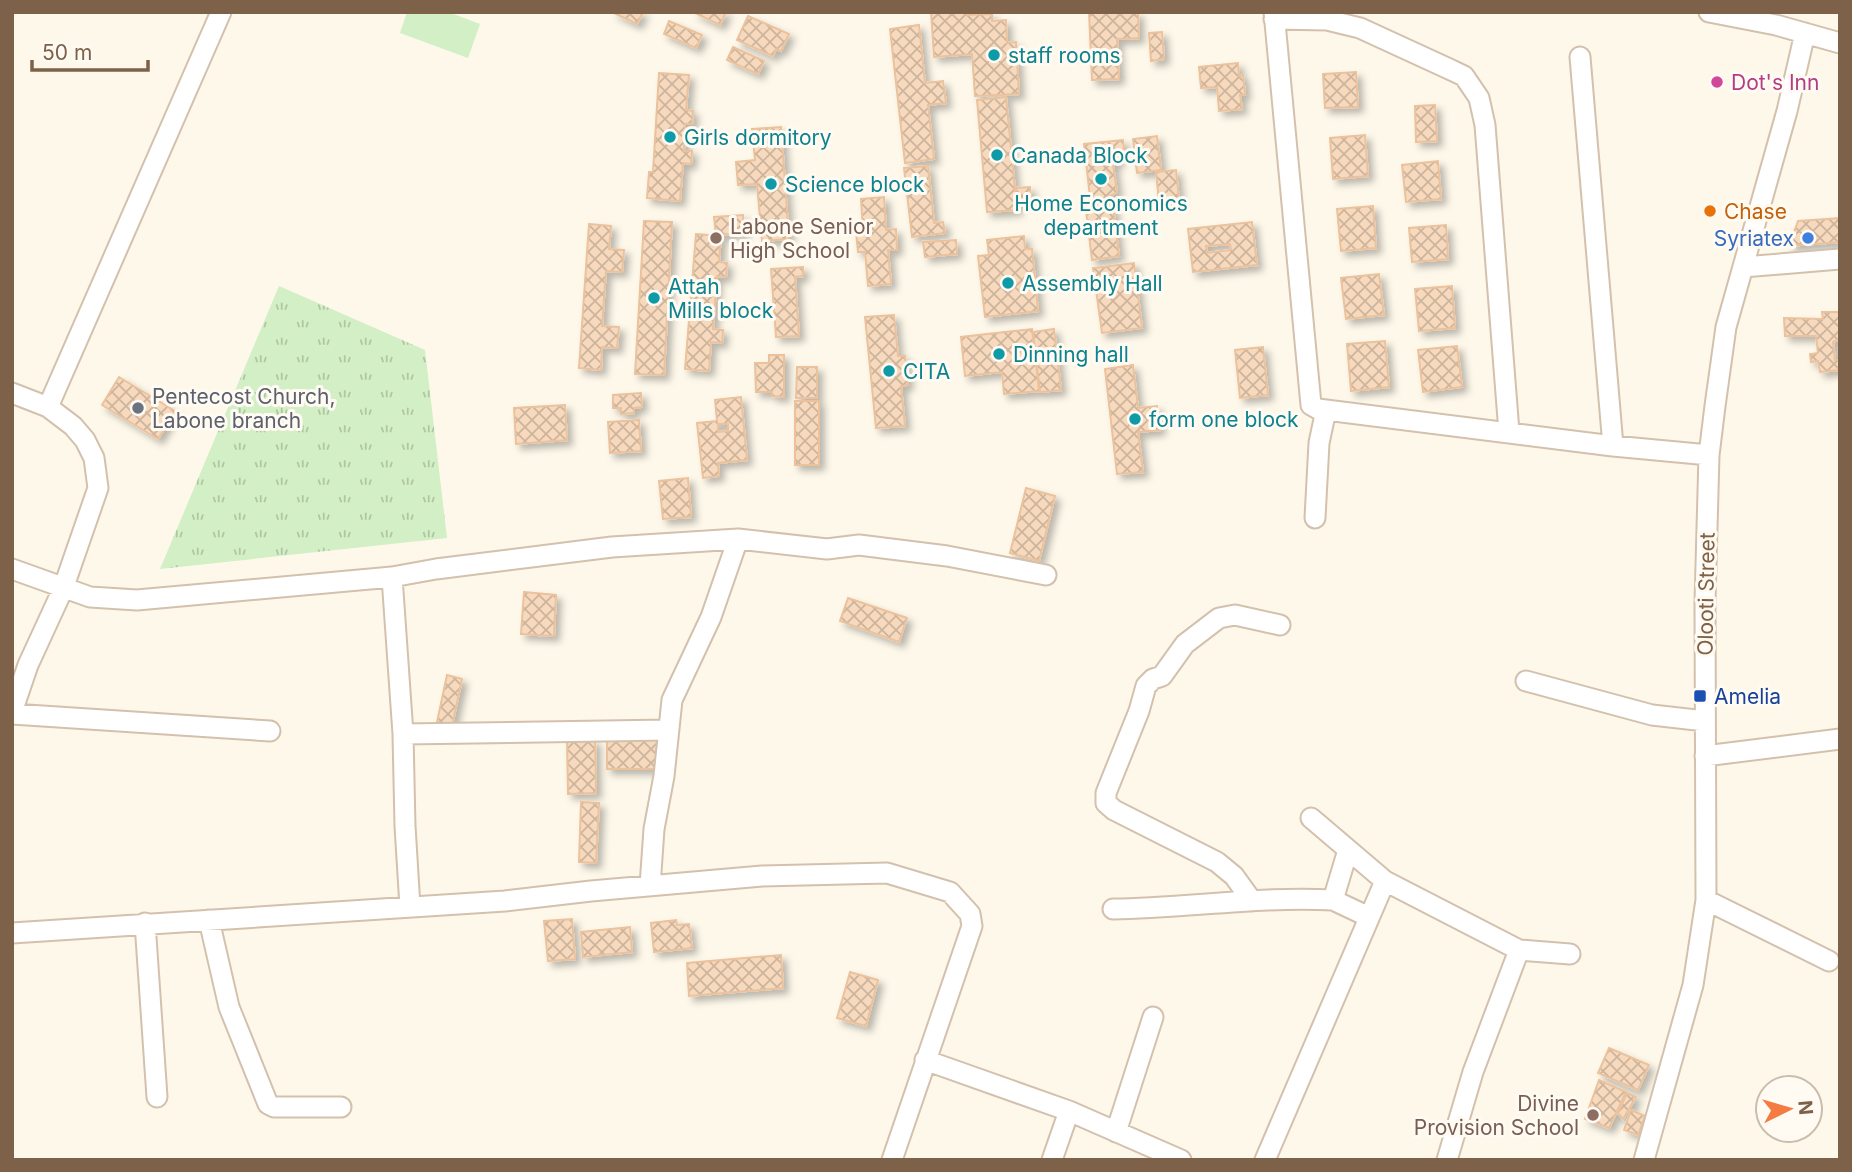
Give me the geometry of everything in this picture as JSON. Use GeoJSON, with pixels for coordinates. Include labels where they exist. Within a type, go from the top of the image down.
{"type":"FeatureCollection","features":[{"type":"Feature","properties":{"kind":"street"},"geometry":{"type":"LineString","coordinates":[[48,407],[221,12]]}},
{"type":"Feature","properties":{"kind":"street"},"geometry":{"type":"LineString","coordinates":[[1709,12],[1840,43]]}},
{"type":"Feature","properties":{"kind":"street"},"geometry":{"type":"LineString","coordinates":[[1509,432],[1485,125],[1479,97],[1464,76],[1360,28],[1327,20],[1274,16],[1311,405],[1326,410],[1613,446],[1709,455]]}},
{"type":"Feature","properties":{"kind":"street","name":"Olooti Street"},"geometry":{"type":"LineString","coordinates":[[1644,1160],[1693,985],[1706,900],[1704,601],[1709,455],[1727,327],[1787,111],[1805,33]]}},
{"type":"Feature","properties":{"kind":"street"},"geometry":{"type":"LineString","coordinates":[[1580,57],[1613,446]]}},
{"type":"Feature","properties":{"kind":"street"},"geometry":{"type":"LineString","coordinates":[[1744,267],[1840,259]]}},
{"type":"Feature","properties":{"kind":"street"},"geometry":{"type":"LineString","coordinates":[[12,393],[48,407],[73,426],[85,440],[94,458],[97,488],[63,589],[29,665],[12,713],[270,731]]}},
{"type":"Feature","properties":{"kind":"street"},"geometry":{"type":"LineString","coordinates":[[1315,519],[1319,443],[1326,410]]}},
{"type":"Feature","properties":{"kind":"street"},"geometry":{"type":"LineString","coordinates":[[12,569],[90,597],[137,600],[391,577],[612,547],[738,538],[827,549],[859,544],[947,555],[1046,575]]}},
{"type":"Feature","properties":{"kind":"street"},"geometry":{"type":"LineString","coordinates":[[650,886],[654,829],[664,776],[672,700],[711,617],[738,538]]}},
{"type":"Feature","properties":{"kind":"street"},"geometry":{"type":"LineString","coordinates":[[391,577],[403,734],[410,907]]}},
{"type":"Feature","properties":{"kind":"street"},"geometry":{"type":"LineString","coordinates":[[1252,901],[1234,876],[1217,862],[1114,810],[1106,803],[1106,793],[1139,711],[1146,686],[1168,670],[1185,644],[1219,618],[1228,616],[1280,625]]}},
{"type":"Feature","properties":{"kind":"street"},"geometry":{"type":"LineString","coordinates":[[1526,681],[1652,715],[1705,721]]}},
{"type":"Feature","properties":{"kind":"street"},"geometry":{"type":"LineString","coordinates":[[403,734],[668,730]]}},
{"type":"Feature","properties":{"kind":"street"},"geometry":{"type":"LineString","coordinates":[[1705,756],[1840,739]]}},
{"type":"Feature","properties":{"kind":"street"},"geometry":{"type":"LineString","coordinates":[[1311,818],[1385,881],[1519,950],[1570,954]]}},
{"type":"Feature","properties":{"kind":"street"},"geometry":{"type":"LineString","coordinates":[[1333,900],[1348,850]]}},
{"type":"Feature","properties":{"kind":"street"},"geometry":{"type":"LineString","coordinates":[[12,933],[505,901],[762,876],[887,873],[950,892],[971,914],[972,926],[892,1160]]}},
{"type":"Feature","properties":{"kind":"street"},"geometry":{"type":"LineString","coordinates":[[1265,1160],[1385,881]]}},
{"type":"Feature","properties":{"kind":"street"},"geometry":{"type":"LineString","coordinates":[[1113,909],[1175,908],[1252,901],[1333,900],[1369,917]]}},
{"type":"Feature","properties":{"kind":"street"},"geometry":{"type":"LineString","coordinates":[[1706,900],[1829,961]]}},
{"type":"Feature","properties":{"kind":"street"},"geometry":{"type":"LineString","coordinates":[[209,920],[229,1007],[268,1104],[274,1107],[341,1107]]}},
{"type":"Feature","properties":{"kind":"street"},"geometry":{"type":"LineString","coordinates":[[145,923],[157,1097]]}},
{"type":"Feature","properties":{"kind":"street"},"geometry":{"type":"LineString","coordinates":[[1447,1160],[1473,1072],[1519,950]]}},
{"type":"Feature","properties":{"kind":"street"},"geometry":{"type":"LineString","coordinates":[[1116,1132],[1153,1017]]}},
{"type":"Feature","properties":{"kind":"street"},"geometry":{"type":"LineString","coordinates":[[925,1060],[1069,1111],[1181,1160]]}},
{"type":"Feature","properties":{"kind":"street"},"geometry":{"type":"LineString","coordinates":[[1052,1160],[1069,1111]]}},
{"type":"Feature","properties":{"kind":"green space"},"geometry":{"type":"Polygon","coordinates":[[[407,12],[448,12],[480,24],[468,58],[400,33],[407,12]]]}},
{"type":"Feature","properties":{"kind":"green space"},"geometry":{"type":"Polygon","coordinates":[[[279,286],[425,350],[447,538],[160,569],[279,286]]]}},
{"type":"Feature","properties":{"kind":"building"},"geometry":{"type":"Polygon","coordinates":[[[612,12],[643,12],[637,24],[612,12]]]}},
{"type":"Feature","properties":{"kind":"building"},"geometry":{"type":"Polygon","coordinates":[[[693,12],[726,12],[720,25],[693,12]]]}},
{"type":"Feature","properties":{"kind":"building","name":"staff rooms"},"geometry":{"type":"Polygon","coordinates":[[[931,12],[992,14],[992,21],[1006,20],[1007,43],[1016,42],[1019,94],[975,96],[972,54],[934,57],[931,12]]]}},
{"type":"Feature","properties":{"kind":"building"},"geometry":{"type":"Polygon","coordinates":[[[1089,12],[1138,13],[1139,38],[1117,39],[1119,79],[1092,80],[1089,12]]]}},
{"type":"Feature","properties":{"kind":"building"},"geometry":{"type":"Polygon","coordinates":[[[748,16],[789,34],[781,51],[776,49],[773,56],[737,40],[748,16]]]}},
{"type":"Feature","properties":{"kind":"building"},"geometry":{"type":"Polygon","coordinates":[[[669,21],[702,35],[696,48],[664,34],[669,21]]]}},
{"type":"Feature","properties":{"kind":"building"},"geometry":{"type":"Polygon","coordinates":[[[919,25],[925,83],[943,81],[946,103],[928,105],[934,159],[905,163],[890,29],[919,25]]]}},
{"type":"Feature","properties":{"kind":"building"},"geometry":{"type":"Polygon","coordinates":[[[1162,32],[1164,59],[1151,61],[1149,33],[1162,32]]]}},
{"type":"Feature","properties":{"kind":"building"},"geometry":{"type":"Polygon","coordinates":[[[733,47],[764,61],[758,74],[727,60],[733,47]]]}},
{"type":"Feature","properties":{"kind":"building"},"geometry":{"type":"Polygon","coordinates":[[[1238,63],[1239,76],[1243,75],[1245,95],[1240,95],[1242,109],[1219,111],[1217,87],[1201,88],[1199,67],[1238,63]]]}},
{"type":"Feature","properties":{"kind":"building"},"geometry":{"type":"Polygon","coordinates":[[[1356,72],[1358,107],[1325,108],[1323,74],[1356,72]]]}},
{"type":"Feature","properties":{"kind":"building","name":"Girls dormitory"},"geometry":{"type":"Polygon","coordinates":[[[659,73],[689,75],[686,110],[693,111],[692,124],[685,124],[684,151],[692,151],[691,164],[683,163],[680,201],[647,198],[649,172],[653,172],[659,73]]]}},
{"type":"Feature","properties":{"kind":"building","name":"Canada Block"},"geometry":{"type":"Polygon","coordinates":[[[1006,97],[1017,210],[987,212],[977,100],[1006,97]]]}},
{"type":"Feature","properties":{"kind":"building"},"geometry":{"type":"Polygon","coordinates":[[[1435,105],[1437,141],[1416,142],[1415,106],[1435,105]]]}},
{"type":"Feature","properties":{"kind":"building","name":"Science block"},"geometry":{"type":"Polygon","coordinates":[[[781,127],[789,239],[762,241],[757,184],[738,185],[736,162],[755,160],[752,129],[781,127]]]}},
{"type":"Feature","properties":{"kind":"building"},"geometry":{"type":"Polygon","coordinates":[[[1365,135],[1368,176],[1333,179],[1330,138],[1365,135]]]}},
{"type":"Feature","properties":{"kind":"building"},"geometry":{"type":"Polygon","coordinates":[[[1157,136],[1161,170],[1137,173],[1133,139],[1157,136]]]}},
{"type":"Feature","properties":{"kind":"building","name":"Home Economics department"},"geometry":{"type":"Polygon","coordinates":[[[1123,140],[1124,149],[1118,152],[1119,160],[1113,165],[1117,192],[1108,197],[1109,203],[1091,206],[1084,144],[1123,140]]]}},
{"type":"Feature","properties":{"kind":"building"},"geometry":{"type":"Polygon","coordinates":[[[1438,161],[1441,199],[1406,202],[1402,165],[1438,161]]]}},
{"type":"Feature","properties":{"kind":"building"},"geometry":{"type":"Polygon","coordinates":[[[928,166],[934,223],[943,222],[945,233],[912,237],[904,168],[928,166]]]}},
{"type":"Feature","properties":{"kind":"building"},"geometry":{"type":"Polygon","coordinates":[[[1176,170],[1179,200],[1159,202],[1156,172],[1176,170]]]}},
{"type":"Feature","properties":{"kind":"building"},"geometry":{"type":"Polygon","coordinates":[[[1030,187],[1031,201],[1017,202],[1016,188],[1030,187]]]}},
{"type":"Feature","properties":{"kind":"building"},"geometry":{"type":"Polygon","coordinates":[[[884,197],[886,230],[896,229],[897,250],[888,250],[891,284],[868,286],[865,252],[858,252],[856,232],[863,232],[861,199],[884,197]]]}},
{"type":"Feature","properties":{"kind":"building","name":"Home Economics department"},"geometry":{"type":"Polygon","coordinates":[[[1113,206],[1119,256],[1092,260],[1086,210],[1113,206]]]}},
{"type":"Feature","properties":{"kind":"building"},"geometry":{"type":"Polygon","coordinates":[[[1373,206],[1376,248],[1341,251],[1337,209],[1373,206]]]}},
{"type":"Feature","properties":{"kind":"building"},"geometry":{"type":"Polygon","coordinates":[[[743,215],[744,233],[716,235],[714,217],[743,215]]]}},
{"type":"Feature","properties":{"kind":"building"},"geometry":{"type":"Polygon","coordinates":[[[1840,218],[1840,242],[1789,246],[1798,221],[1840,218]]]}},
{"type":"Feature","properties":{"kind":"building","name":"Attah Mills block"},"geometry":{"type":"Polygon","coordinates":[[[644,221],[672,222],[664,375],[635,374],[644,221]]]}},
{"type":"Feature","properties":{"kind":"building"},"geometry":{"type":"Polygon","coordinates":[[[1252,222],[1257,265],[1193,272],[1188,229],[1252,222]],[[1230,244],[1206,246],[1207,253],[1231,250],[1230,244]]]}},
{"type":"Feature","properties":{"kind":"building"},"geometry":{"type":"Polygon","coordinates":[[[589,224],[611,226],[609,249],[624,250],[622,272],[606,271],[602,326],[619,327],[617,348],[602,347],[601,370],[579,368],[589,224]]]}},
{"type":"Feature","properties":{"kind":"building"},"geometry":{"type":"Polygon","coordinates":[[[1446,225],[1448,259],[1412,262],[1409,228],[1446,225]]]}},
{"type":"Feature","properties":{"kind":"building"},"geometry":{"type":"Polygon","coordinates":[[[696,234],[721,236],[719,262],[727,263],[726,277],[717,276],[713,329],[723,330],[722,343],[711,342],[709,371],[685,369],[696,234]]]}},
{"type":"Feature","properties":{"kind":"building","name":"Assembly Hall"},"geometry":{"type":"Polygon","coordinates":[[[1024,236],[1025,249],[1032,249],[1038,311],[985,317],[978,256],[989,255],[987,240],[1024,236]]]}},
{"type":"Feature","properties":{"kind":"building"},"geometry":{"type":"Polygon","coordinates":[[[956,240],[957,254],[925,257],[923,242],[956,240]]]}},
{"type":"Feature","properties":{"kind":"building"},"geometry":{"type":"Polygon","coordinates":[[[1134,263],[1142,328],[1102,333],[1093,268],[1134,263]]]}},
{"type":"Feature","properties":{"kind":"building"},"geometry":{"type":"Polygon","coordinates":[[[803,267],[803,276],[795,277],[799,336],[776,337],[771,269],[803,267]]]}},
{"type":"Feature","properties":{"kind":"building"},"geometry":{"type":"Polygon","coordinates":[[[1379,274],[1384,315],[1346,319],[1341,278],[1379,274]]]}},
{"type":"Feature","properties":{"kind":"building"},"geometry":{"type":"Polygon","coordinates":[[[1452,286],[1455,328],[1419,331],[1415,289],[1452,286]]]}},
{"type":"Feature","properties":{"kind":"building"},"geometry":{"type":"Polygon","coordinates":[[[1822,312],[1840,312],[1840,339],[1833,342],[1835,360],[1840,360],[1840,370],[1820,372],[1818,361],[1811,362],[1810,354],[1818,353],[1816,336],[1785,336],[1784,318],[1823,319],[1822,312]]]}},
{"type":"Feature","properties":{"kind":"building","name":"CITA"},"geometry":{"type":"Polygon","coordinates":[[[894,315],[898,356],[905,356],[908,385],[901,386],[905,426],[876,428],[865,317],[894,315]]]}},
{"type":"Feature","properties":{"kind":"building","name":"Dinning hall"},"geometry":{"type":"Polygon","coordinates":[[[1032,329],[1039,391],[1004,394],[1002,372],[965,376],[961,337],[1032,329]]]}},
{"type":"Feature","properties":{"kind":"building"},"geometry":{"type":"Polygon","coordinates":[[[1054,329],[1061,390],[1040,392],[1033,332],[1054,329]]]}},
{"type":"Feature","properties":{"kind":"building"},"geometry":{"type":"Polygon","coordinates":[[[1385,341],[1389,387],[1351,391],[1347,344],[1385,341]]]}},
{"type":"Feature","properties":{"kind":"building"},"geometry":{"type":"Polygon","coordinates":[[[1457,346],[1462,387],[1423,392],[1418,350],[1457,346]]]}},
{"type":"Feature","properties":{"kind":"building"},"geometry":{"type":"Polygon","coordinates":[[[1263,347],[1268,395],[1240,398],[1235,350],[1263,347]]]}},
{"type":"Feature","properties":{"kind":"building"},"geometry":{"type":"Polygon","coordinates":[[[769,355],[784,355],[784,397],[772,396],[772,392],[756,392],[755,363],[769,363],[769,355]]]}},
{"type":"Feature","properties":{"kind":"building","name":"form one block"},"geometry":{"type":"Polygon","coordinates":[[[1133,365],[1138,408],[1157,406],[1160,430],[1138,432],[1143,472],[1117,474],[1105,369],[1133,365]]]}},
{"type":"Feature","properties":{"kind":"building"},"geometry":{"type":"Polygon","coordinates":[[[797,367],[817,367],[817,398],[796,398],[797,367]]]}},
{"type":"Feature","properties":{"kind":"building","name":"Pentecost Church, Labone branch"},"geometry":{"type":"Polygon","coordinates":[[[119,377],[175,411],[158,439],[102,405],[119,377]]]}},
{"type":"Feature","properties":{"kind":"building"},"geometry":{"type":"Polygon","coordinates":[[[641,393],[642,407],[634,408],[634,413],[621,414],[621,408],[613,408],[613,395],[641,393]]]}},
{"type":"Feature","properties":{"kind":"building"},"geometry":{"type":"Polygon","coordinates":[[[741,397],[747,460],[718,463],[719,476],[703,478],[697,423],[717,421],[715,400],[741,397]],[[718,424],[718,432],[728,431],[728,424],[718,424]]]}},
{"type":"Feature","properties":{"kind":"building"},"geometry":{"type":"Polygon","coordinates":[[[795,401],[819,401],[819,465],[795,465],[795,401]]]}},
{"type":"Feature","properties":{"kind":"building"},"geometry":{"type":"Polygon","coordinates":[[[565,405],[567,440],[516,444],[514,408],[565,405]]]}},
{"type":"Feature","properties":{"kind":"building"},"geometry":{"type":"Polygon","coordinates":[[[639,420],[641,451],[610,453],[608,422],[639,420]]]}},
{"type":"Feature","properties":{"kind":"building"},"geometry":{"type":"Polygon","coordinates":[[[688,478],[691,517],[663,519],[659,481],[688,478]]]}},
{"type":"Feature","properties":{"kind":"building"},"geometry":{"type":"Polygon","coordinates":[[[1026,488],[1055,496],[1039,561],[1010,553],[1026,488]]]}},
{"type":"Feature","properties":{"kind":"building"},"geometry":{"type":"Polygon","coordinates":[[[524,592],[556,595],[554,636],[521,634],[524,592]]]}},
{"type":"Feature","properties":{"kind":"building"},"geometry":{"type":"Polygon","coordinates":[[[848,598],[907,618],[899,642],[840,621],[848,598]]]}},
{"type":"Feature","properties":{"kind":"building"},"geometry":{"type":"Polygon","coordinates":[[[447,675],[462,679],[452,726],[437,722],[447,675]]]}},
{"type":"Feature","properties":{"kind":"building"},"geometry":{"type":"Polygon","coordinates":[[[607,737],[663,738],[662,769],[607,769],[607,737]]]}},
{"type":"Feature","properties":{"kind":"building"},"geometry":{"type":"Polygon","coordinates":[[[567,740],[595,740],[596,793],[568,794],[567,740]]]}},
{"type":"Feature","properties":{"kind":"building"},"geometry":{"type":"Polygon","coordinates":[[[581,802],[599,803],[596,863],[579,862],[581,802]]]}},
{"type":"Feature","properties":{"kind":"building"},"geometry":{"type":"Polygon","coordinates":[[[572,919],[575,959],[548,961],[544,921],[572,919]]]}},
{"type":"Feature","properties":{"kind":"building"},"geometry":{"type":"Polygon","coordinates":[[[676,920],[677,925],[689,924],[692,948],[654,952],[651,923],[676,920]]]}},
{"type":"Feature","properties":{"kind":"building"},"geometry":{"type":"Polygon","coordinates":[[[630,927],[632,952],[583,957],[581,932],[630,927]]]}},
{"type":"Feature","properties":{"kind":"building"},"geometry":{"type":"Polygon","coordinates":[[[781,955],[783,988],[689,996],[687,963],[781,955]]]}},
{"type":"Feature","properties":{"kind":"building"},"geometry":{"type":"Polygon","coordinates":[[[850,972],[878,980],[866,1026],[837,1018],[850,972]]]}},
{"type":"Feature","properties":{"kind":"building"},"geometry":{"type":"Polygon","coordinates":[[[1609,1048],[1649,1065],[1638,1090],[1598,1073],[1609,1048]]]}},
{"type":"Feature","properties":{"kind":"building"},"geometry":{"type":"Polygon","coordinates":[[[1599,1080],[1626,1092],[1609,1128],[1585,1119],[1599,1080]]]}},
{"type":"Feature","properties":{"kind":"building"},"geometry":{"type":"Polygon","coordinates":[[[1627,1093],[1636,1097],[1623,1119],[1618,1113],[1627,1093]]]}},
{"type":"Feature","properties":{"kind":"building"},"geometry":{"type":"Polygon","coordinates":[[[1631,1110],[1645,1116],[1638,1135],[1624,1130],[1631,1110]]]}},
{"type":"Feature","properties":{"kind":"place","name":"staff rooms"},"geometry":{"type":"Point","coordinates":[994,55]}},
{"type":"Feature","properties":{"kind":"place","name":"Dot's Inn"},"geometry":{"type":"Point","coordinates":[1717,82]}},
{"type":"Feature","properties":{"kind":"place","name":"Girls dormitory"},"geometry":{"type":"Point","coordinates":[670,137]}},
{"type":"Feature","properties":{"kind":"place","name":"Canada Block"},"geometry":{"type":"Point","coordinates":[997,155]}},
{"type":"Feature","properties":{"kind":"place","name":"Home Economics department"},"geometry":{"type":"Point","coordinates":[1101,179]}},
{"type":"Feature","properties":{"kind":"place","name":"Science block"},"geometry":{"type":"Point","coordinates":[771,184]}},
{"type":"Feature","properties":{"kind":"place","name":"Chase"},"geometry":{"type":"Point","coordinates":[1710,211]}},
{"type":"Feature","properties":{"kind":"place","name":"Labone Senior High School"},"geometry":{"type":"Point","coordinates":[716,238]}},
{"type":"Feature","properties":{"kind":"place","name":"Syriatex"},"geometry":{"type":"Point","coordinates":[1808,238]}},
{"type":"Feature","properties":{"kind":"place","name":"Assembly Hall"},"geometry":{"type":"Point","coordinates":[1008,283]}},
{"type":"Feature","properties":{"kind":"place","name":"Attah Mills block"},"geometry":{"type":"Point","coordinates":[654,298]}},
{"type":"Feature","properties":{"kind":"place","name":"Dinning hall"},"geometry":{"type":"Point","coordinates":[999,354]}},
{"type":"Feature","properties":{"kind":"place","name":"CITA"},"geometry":{"type":"Point","coordinates":[889,371]}},
{"type":"Feature","properties":{"kind":"place","name":"Pentecost Church, Labone branch"},"geometry":{"type":"Point","coordinates":[138,408]}},
{"type":"Feature","properties":{"kind":"place","name":"form one block"},"geometry":{"type":"Point","coordinates":[1135,419]}},
{"type":"Feature","properties":{"kind":"place","name":"Amelia"},"geometry":{"type":"Point","coordinates":[1700,696]}},
{"type":"Feature","properties":{"kind":"place","name":"Divine Provision School"},"geometry":{"type":"Point","coordinates":[1593,1115]}}]}
